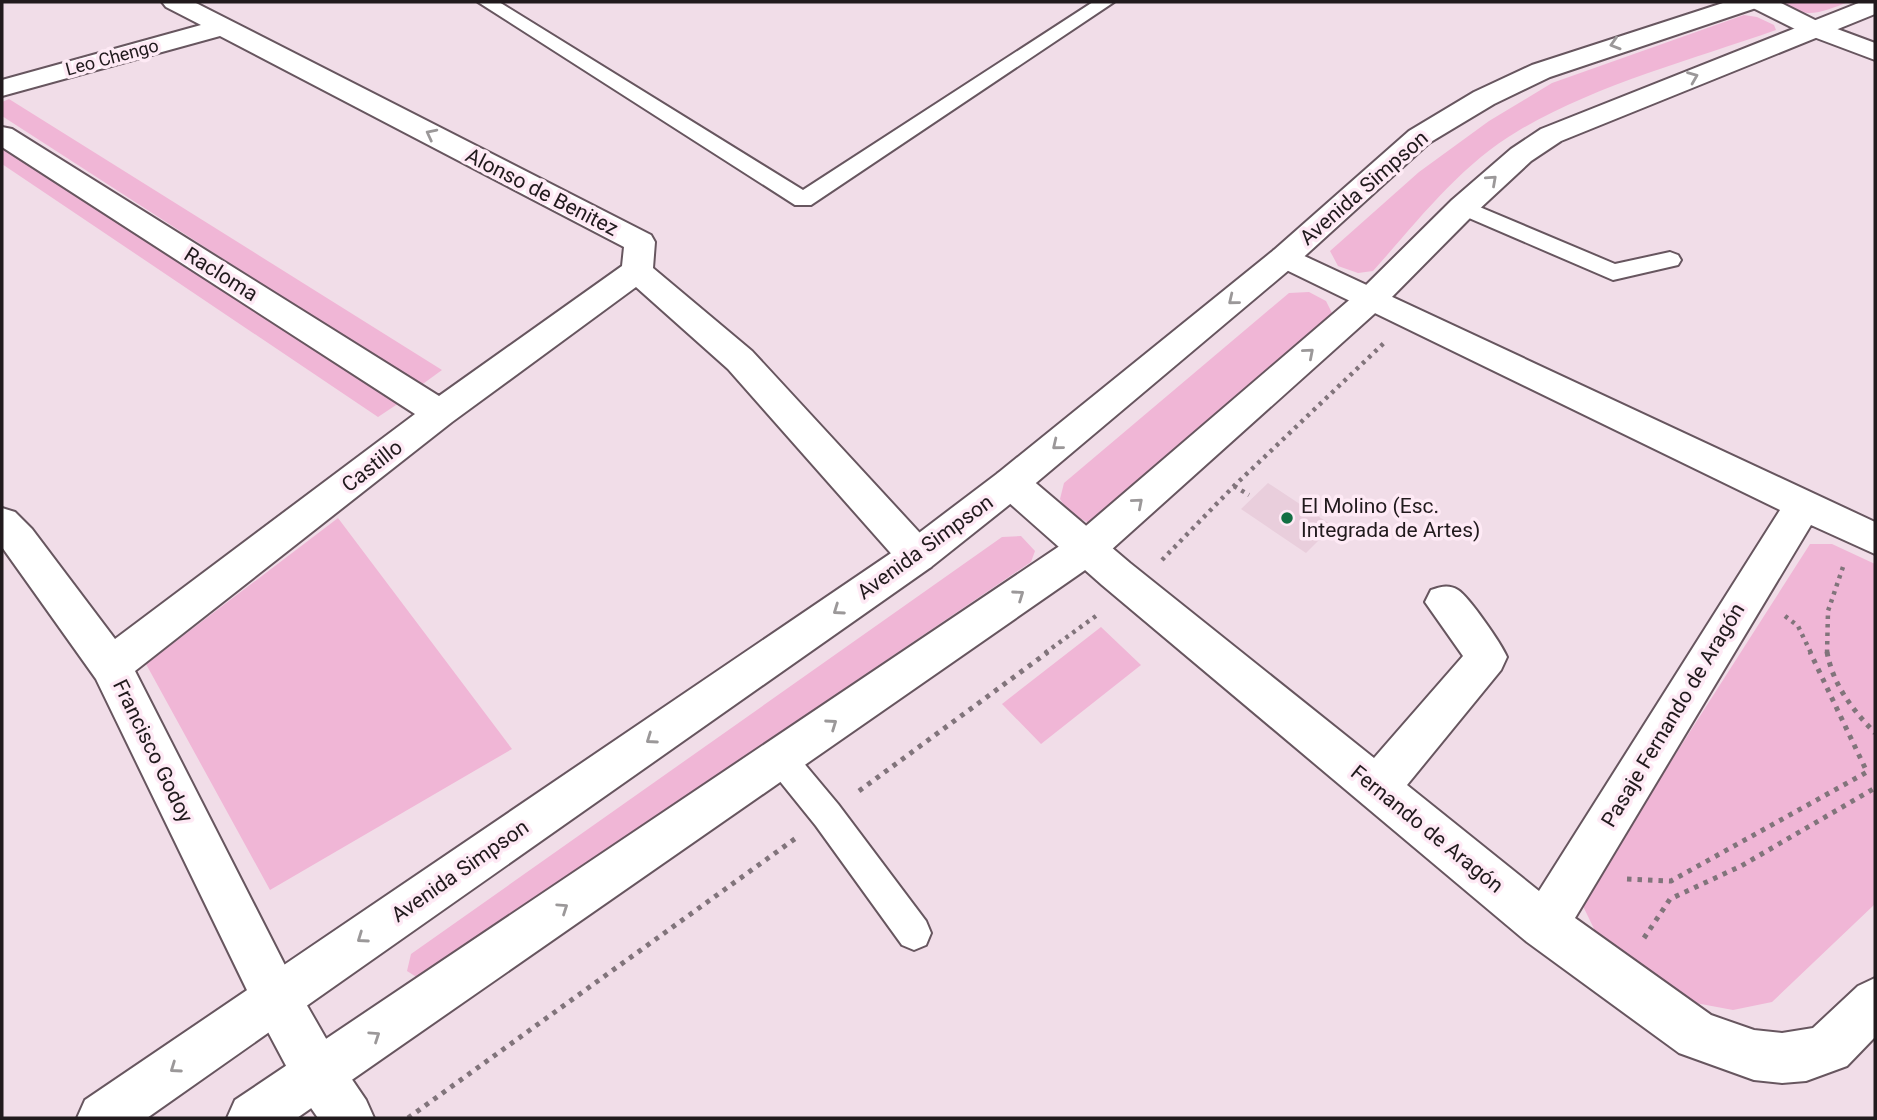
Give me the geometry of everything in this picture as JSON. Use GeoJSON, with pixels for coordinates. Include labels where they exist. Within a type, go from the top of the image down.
{"type":"FeatureCollection","features":[{"type":"Feature","properties":{"kind":"street","name":"Alonso de Benitez"},"geometry":{"type":"LineString","coordinates":[[175,2],[640,242],[636,271]]}},
{"type":"Feature","properties":{"kind":"street","name":"Avenida Simpson"},"geometry":{"type":"LineString","coordinates":[[103,1118],[917,556],[1011,483],[1285,257],[1419,137],[1484,98],[1541,71],[1750,2]]}},
{"type":"Feature","properties":{"kind":"street"},"geometry":{"type":"LineString","coordinates":[[1760,2],[1812,28],[1875,52]]}},
{"type":"Feature","properties":{"kind":"street"},"geometry":{"type":"LineString","coordinates":[[253,1118],[1087,548],[1372,298],[1463,206],[1521,155],[1551,135],[1812,28],[1875,5]]}},
{"type":"Feature","properties":{"kind":"street","name":"Leo Chengo"},"geometry":{"type":"LineString","coordinates":[[2,88],[223,27]]}},
{"type":"Feature","properties":{"kind":"street","name":"Racloma"},"geometry":{"type":"LineString","coordinates":[[2,135],[440,413]]}},
{"type":"Feature","properties":{"kind":"street"},"geometry":{"type":"LineString","coordinates":[[1285,257],[1868,536]]}},
{"type":"Feature","properties":{"kind":"street"},"geometry":{"type":"LineString","coordinates":[[636,271],[740,360],[917,556]]}},
{"type":"Feature","properties":{"kind":"street","name":"Castillo"},"geometry":{"type":"LineString","coordinates":[[111,666],[440,413],[636,271]]}},
{"type":"Feature","properties":{"kind":"street","name":"Fernando de Aragón"},"geometry":{"type":"LineString","coordinates":[[1011,483],[1544,925],[1697,1035],[1754,1055],[1782,1058],[1806,1056],[1829,1048],[1875,1003]]}},
{"type":"Feature","properties":{"kind":"street","name":"Pasaje Fernando de Aragón"},"geometry":{"type":"LineString","coordinates":[[1544,925],[1803,506]]}},
{"type":"Feature","properties":{"kind":"street","name":"Francisco Godoy"},"geometry":{"type":"LineString","coordinates":[[2,523],[19,540],[111,666],[276,998],[318,1074],[348,1118]]}},
{"type":"Feature","properties":{"kind":"street"},"geometry":{"type":"LineString","coordinates":[[1377,787],[1487,657],[1445,602]]}},
{"type":"Feature","properties":{"kind":"lane"},"geometry":{"type":"LineString","coordinates":[[487,2],[803,200],[1105,2]]}},
{"type":"Feature","properties":{"kind":"lane"},"geometry":{"type":"LineString","coordinates":[[1463,206],[1613,272],[1670,260]]}},
{"type":"Feature","properties":{"kind":"lane"},"geometry":{"type":"LineString","coordinates":[[781,759],[827,815],[914,933]]}},
{"type":"Feature","properties":{"kind":"path"},"geometry":{"type":"LineString","coordinates":[[408,1118],[1135,588],[1234,486],[1411,317]]}},
{"type":"Feature","properties":{"kind":"path"},"geometry":{"type":"LineString","coordinates":[[1234,486],[1249,495]]}},
{"type":"Feature","properties":{"kind":"path"},"geometry":{"type":"LineString","coordinates":[[1868,536],[1839,574],[1824,622],[1826,659],[1854,714],[1875,733]]}},
{"type":"Feature","properties":{"kind":"path"},"geometry":{"type":"LineString","coordinates":[[1574,877],[1671,881],[1867,772],[1798,626],[1750,589]]}},
{"type":"Feature","properties":{"kind":"path"},"geometry":{"type":"LineString","coordinates":[[1617,980],[1670,899],[1741,866],[1875,788]]}},
{"type":"Feature","properties":{"kind":"shaded area"},"geometry":{"type":"Polygon","coordinates":[[[1783,2],[1849,2],[1824,11],[1807,13],[1799,12],[1783,2]]]}},
{"type":"Feature","properties":{"kind":"shaded area"},"geometry":{"type":"Polygon","coordinates":[[[1744,15],[1757,17],[1774,25],[1776,30],[1644,74],[1579,100],[1518,131],[1458,177],[1373,271],[1358,273],[1338,266],[1330,251],[1419,172],[1489,121],[1552,83],[1744,15]]]}},
{"type":"Feature","properties":{"kind":"shaded area"},"geometry":{"type":"Polygon","coordinates":[[[9,99],[442,370],[420,386],[2,116],[2,102],[9,99]]]}},
{"type":"Feature","properties":{"kind":"shaded area"},"geometry":{"type":"Polygon","coordinates":[[[2,142],[399,403],[378,417],[2,164],[2,142]]]}},
{"type":"Feature","properties":{"kind":"shaded area"},"geometry":{"type":"Polygon","coordinates":[[[1309,292],[1326,301],[1332,313],[1112,517],[1091,524],[1069,513],[1060,499],[1064,483],[1289,293],[1309,292]]]}},
{"type":"Feature","properties":{"kind":"shaded area","name":"El Molino (Esc. Integrada de Artes)"},"geometry":{"type":"Polygon","coordinates":[[[1268,483],[1333,526],[1306,553],[1241,509],[1268,483]]]}},
{"type":"Feature","properties":{"kind":"shaded area"},"geometry":{"type":"Polygon","coordinates":[[[338,518],[512,749],[270,890],[146,664],[338,518]]]}},
{"type":"Feature","properties":{"kind":"shaded area"},"geometry":{"type":"Polygon","coordinates":[[[1021,536],[1035,551],[1031,562],[418,978],[407,971],[411,954],[1002,537],[1021,536]]]}},
{"type":"Feature","properties":{"kind":"shaded area"},"geometry":{"type":"Polygon","coordinates":[[[1810,544],[1832,544],[1875,564],[1875,904],[1772,1002],[1733,1010],[1685,1001],[1598,937],[1581,902],[1810,544]]]}},
{"type":"Feature","properties":{"kind":"shaded area"},"geometry":{"type":"Polygon","coordinates":[[[1101,627],[1141,665],[1041,744],[1002,704],[1101,627]]]}},
{"type":"Feature","properties":{"kind":"place","name":"El Molino (Esc. Integrada de Artes)"},"geometry":{"type":"Point","coordinates":[1287,518]}}]}
